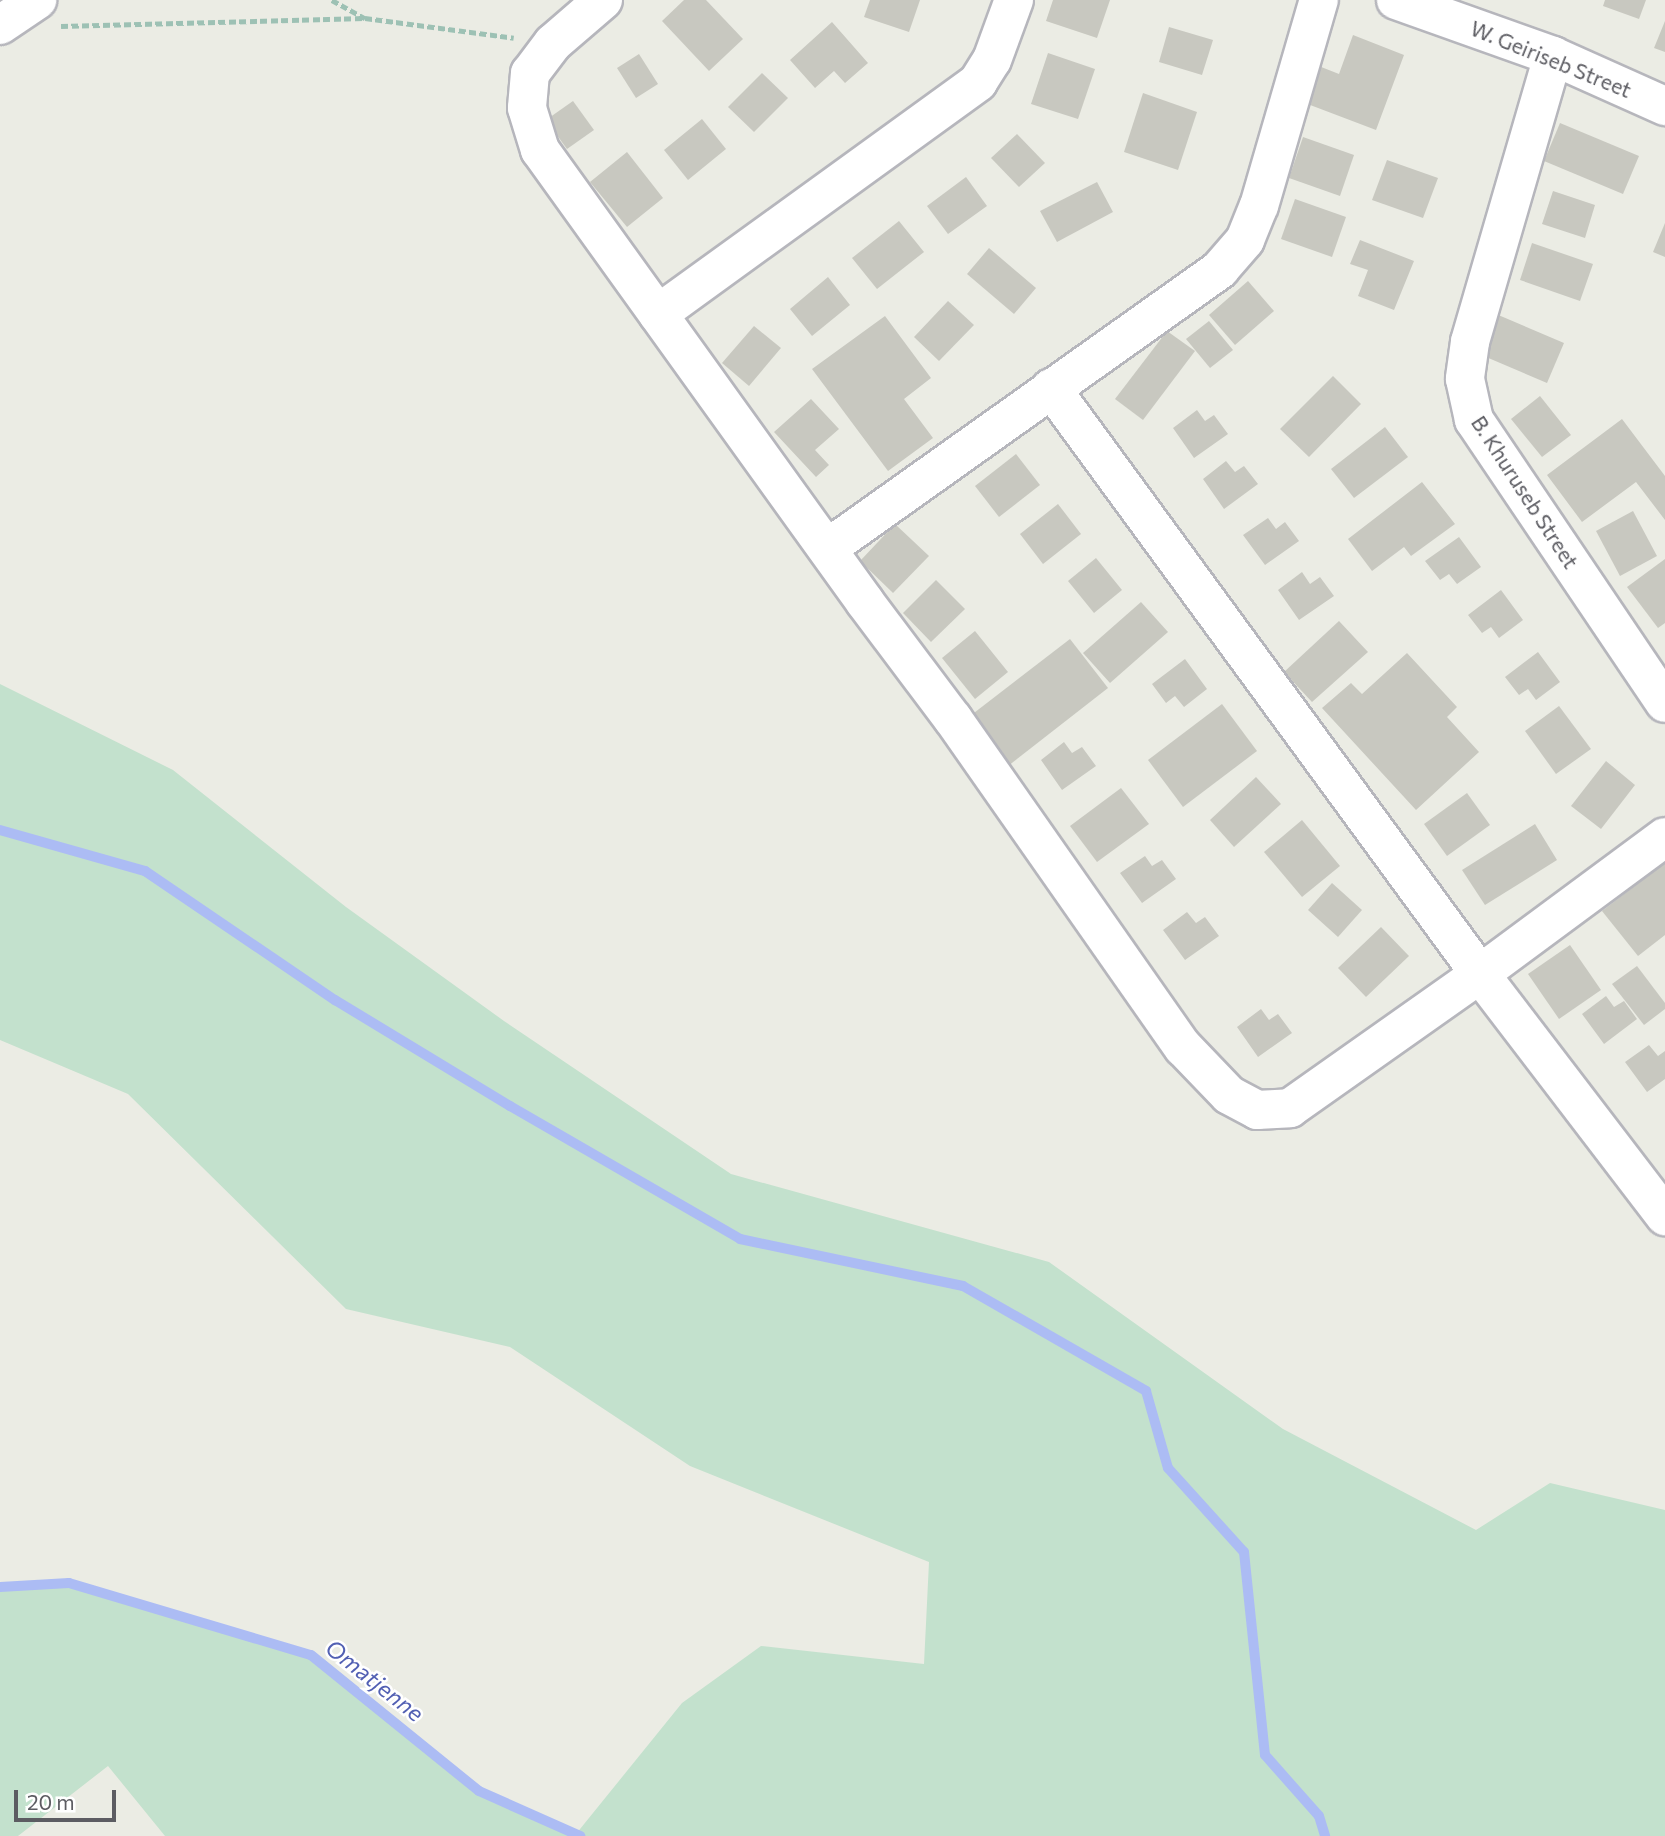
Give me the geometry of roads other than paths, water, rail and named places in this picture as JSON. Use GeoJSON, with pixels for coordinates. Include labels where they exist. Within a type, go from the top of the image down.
{"type":"FeatureCollection","features":[{"type":"Feature","properties":{"kind":"street"},"geometry":{"type":"LineString","coordinates":[[603,0],[553,43],[530,73],[527,108],[540,150],[953,719],[1183,1047],[1229,1095],[1256,1110],[1290,1108],[1480,974],[1665,837]]}},
{"type":"Feature","properties":{"kind":"street"},"geometry":{"type":"LineString","coordinates":[[658,314],[978,82],[992,60],[1014,0]]}},
{"type":"Feature","properties":{"kind":"street"},"geometry":{"type":"LineString","coordinates":[[828,548],[1220,270],[1245,240],[1259,206],[1319,0]]}},
{"type":"Feature","properties":{"kind":"street","name":"W. Geiriseb Street"},"geometry":{"type":"LineString","coordinates":[[1396,0],[1553,56],[1665,106]]}},
{"type":"Feature","properties":{"kind":"street"},"geometry":{"type":"LineString","coordinates":[[0,25],[40,7]]}},
{"type":"Feature","properties":{"kind":"street","name":"B. Khuruseb Street"},"geometry":{"type":"LineString","coordinates":[[1553,56],[1470,342],[1465,379],[1474,419],[1665,704]]}},
{"type":"Feature","properties":{"kind":"street"},"geometry":{"type":"LineString","coordinates":[[1051,388],[1480,974],[1665,1216]]}},
{"type":"Feature","properties":{"kind":"waterway"},"geometry":{"type":"LineString","coordinates":[[0,830],[145,871],[335,1000],[510,1106],[740,1239],[963,1286],[1146,1391],[1168,1468],[1244,1552],[1265,1755],[1319,1816],[1325,1836]]}},
{"type":"Feature","properties":{"kind":"waterway","name":"Omatjenne"},"geometry":{"type":"LineString","coordinates":[[0,1587],[69,1583],[311,1655],[479,1791],[580,1836]]}}]}
